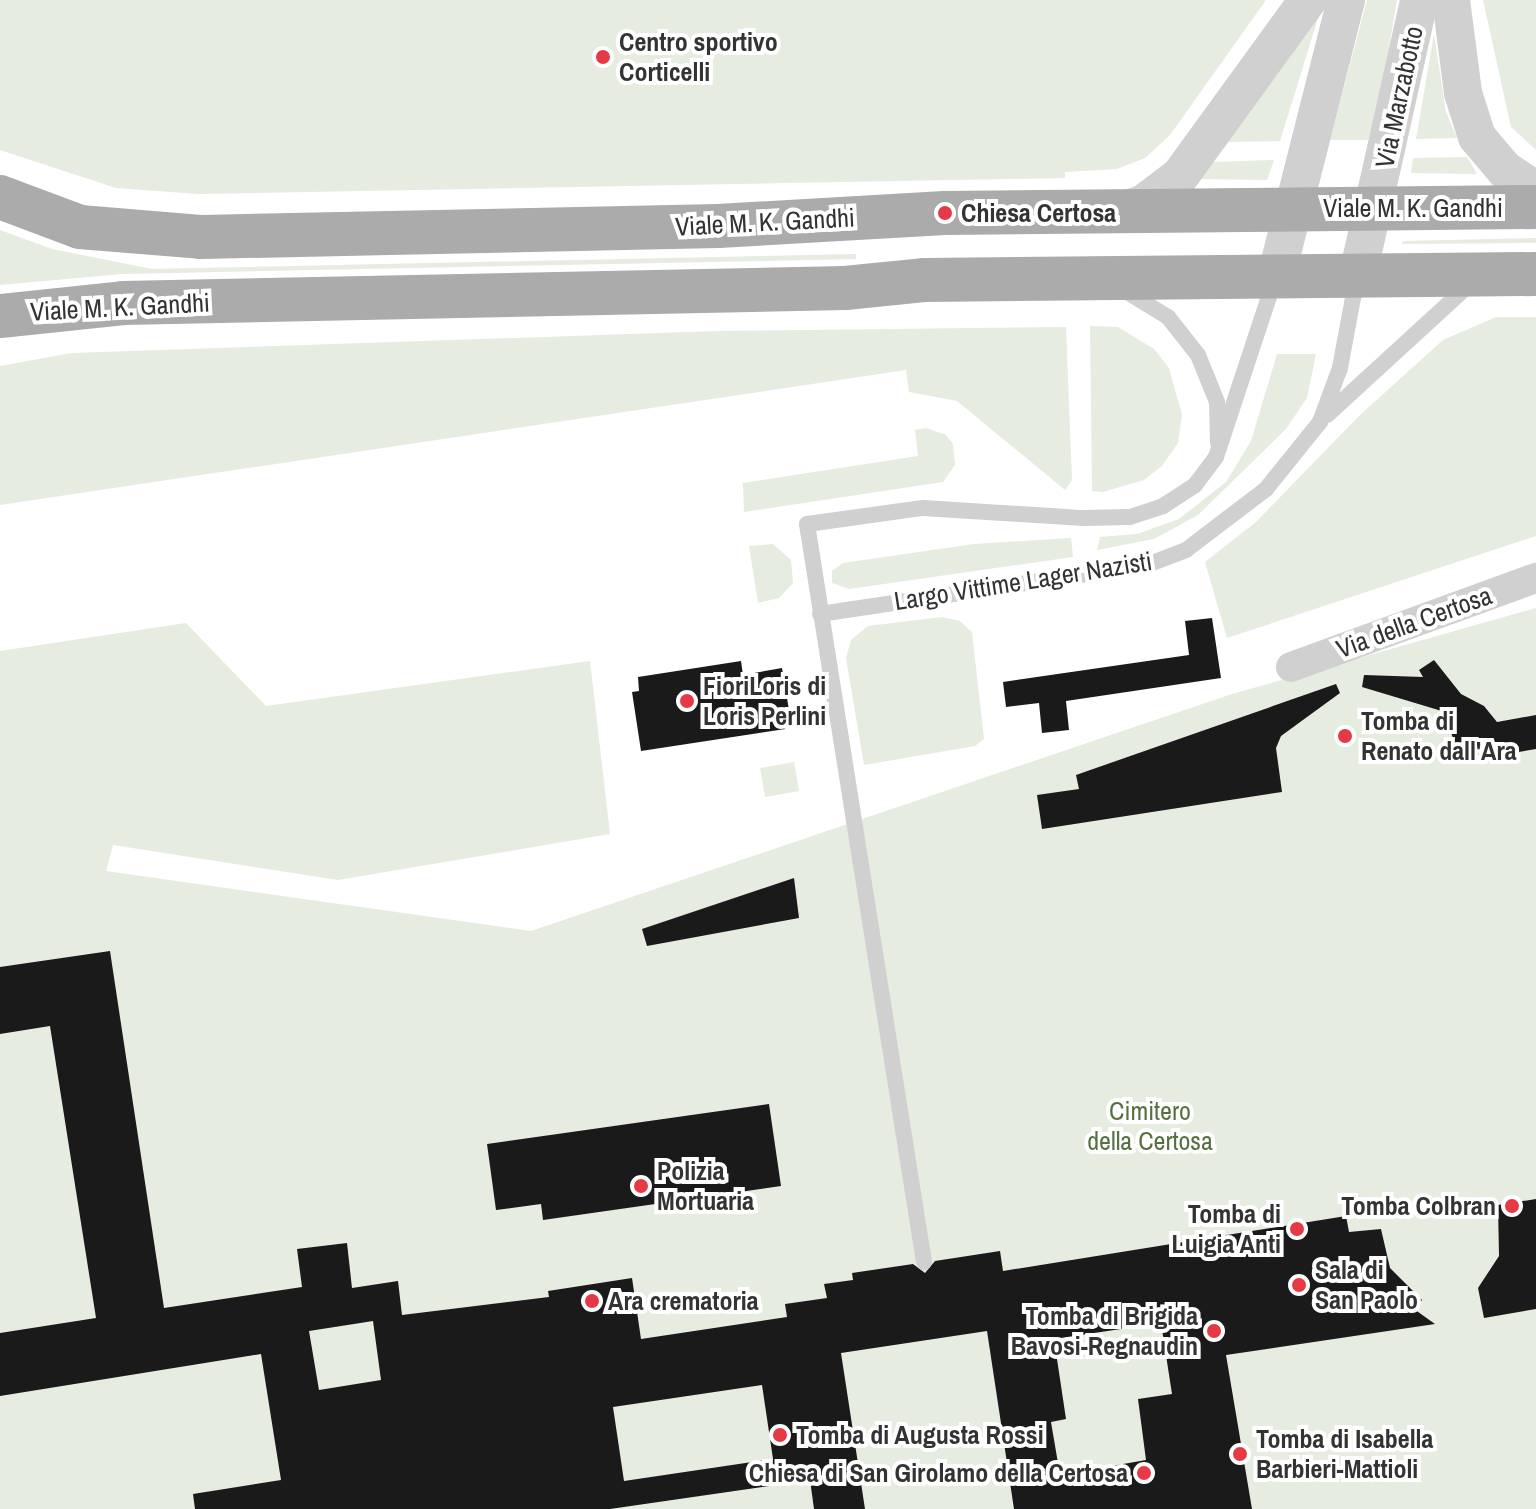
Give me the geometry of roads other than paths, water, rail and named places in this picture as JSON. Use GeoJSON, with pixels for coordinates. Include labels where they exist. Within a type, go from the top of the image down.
{"type":"FeatureCollection","features":[{"type":"Feature","properties":{"kind":"main road","name":"Viale M. K. Gandhi"},"geometry":{"type":"LineString","coordinates":[[0,197],[80,227],[201,237],[718,226],[873,216],[1124,210],[1285,238],[1366,241],[1536,207]]}},
{"type":"Feature","properties":{"kind":"main road","name":"Viale M. K. Gandhi"},"geometry":{"type":"LineString","coordinates":[[0,316],[123,303],[845,288],[924,280],[1084,277],[1285,238],[1366,241],[1480,275],[1536,274]]}},
{"type":"Feature","properties":{"kind":"street"},"geometry":{"type":"LineString","coordinates":[[1124,210],[1143,204],[1180,176],[1308,0]]}},
{"type":"Feature","properties":{"kind":"street"},"geometry":{"type":"LineString","coordinates":[[1285,238],[1346,0]]}},
{"type":"Feature","properties":{"kind":"street","name":"Via Marzabotto"},"geometry":{"type":"LineString","coordinates":[[1366,241],[1419,0]]}},
{"type":"Feature","properties":{"kind":"street"},"geometry":{"type":"LineString","coordinates":[[1451,0],[1463,93],[1477,137],[1505,170],[1536,190]]}},
{"type":"Feature","properties":{"kind":"street","name":"Via della Certosa"},"geometry":{"type":"LineString","coordinates":[[1291,667],[1536,578]]}},
{"type":"Feature","properties":{"kind":"lane"},"geometry":{"type":"LineString","coordinates":[[924,1262],[807,524],[944,507],[1130,517],[1182,495],[1216,457],[1285,238]]}},
{"type":"Feature","properties":{"kind":"lane","name":"Largo Vittime Lager Nazisti"},"geometry":{"type":"LineString","coordinates":[[820,614],[1147,565],[1186,550],[1266,489],[1320,422],[1340,368],[1366,241]]}},
{"type":"Feature","properties":{"kind":"lane"},"geometry":{"type":"LineString","coordinates":[[1320,422],[1480,275]]}},
{"type":"Feature","properties":{"kind":"lane"},"geometry":{"type":"LineString","coordinates":[[1084,277],[1155,305],[1189,343],[1217,402],[1216,457]]}},
{"type":"Feature","properties":{"kind":"place","name":"Centro sportivo Corticelli"},"geometry":{"type":"Point","coordinates":[603,57]}},
{"type":"Feature","properties":{"kind":"place","name":"Chiesa Certosa"},"geometry":{"type":"Point","coordinates":[945,213]}},
{"type":"Feature","properties":{"kind":"place","name":"FioriLoris di Loris Perlini"},"geometry":{"type":"Point","coordinates":[687,701]}},
{"type":"Feature","properties":{"kind":"place","name":"Tomba di Renato dall'Ara"},"geometry":{"type":"Point","coordinates":[1345,736]}},
{"type":"Feature","properties":{"kind":"place","name":"Polizia Mortuaria"},"geometry":{"type":"Point","coordinates":[641,1186]}},
{"type":"Feature","properties":{"kind":"place","name":"Tomba Colbran"},"geometry":{"type":"Point","coordinates":[1512,1206]}},
{"type":"Feature","properties":{"kind":"place","name":"Tomba di Luigia Anti"},"geometry":{"type":"Point","coordinates":[1297,1229]}},
{"type":"Feature","properties":{"kind":"place","name":"Sala di San Paolo"},"geometry":{"type":"Point","coordinates":[1299,1285]}},
{"type":"Feature","properties":{"kind":"place","name":"Ara crematoria"},"geometry":{"type":"Point","coordinates":[592,1301]}},
{"type":"Feature","properties":{"kind":"place","name":"Tomba di Brigida Bavosi-Regnaudin"},"geometry":{"type":"Point","coordinates":[1214,1331]}},
{"type":"Feature","properties":{"kind":"place","name":"Tomba di Augusta Rossi"},"geometry":{"type":"Point","coordinates":[780,1435]}},
{"type":"Feature","properties":{"kind":"place","name":"Tomba di Isabella Barbieri-Mattioli"},"geometry":{"type":"Point","coordinates":[1240,1454]}},
{"type":"Feature","properties":{"kind":"place","name":"Chiesa di San Girolamo della Certosa"},"geometry":{"type":"Point","coordinates":[1144,1473]}},
{"type":"Feature","properties":{"kind":"park label","name":"Cimitero della Certosa"},"geometry":{"type":"Point","coordinates":[1150,1126]}}]}
